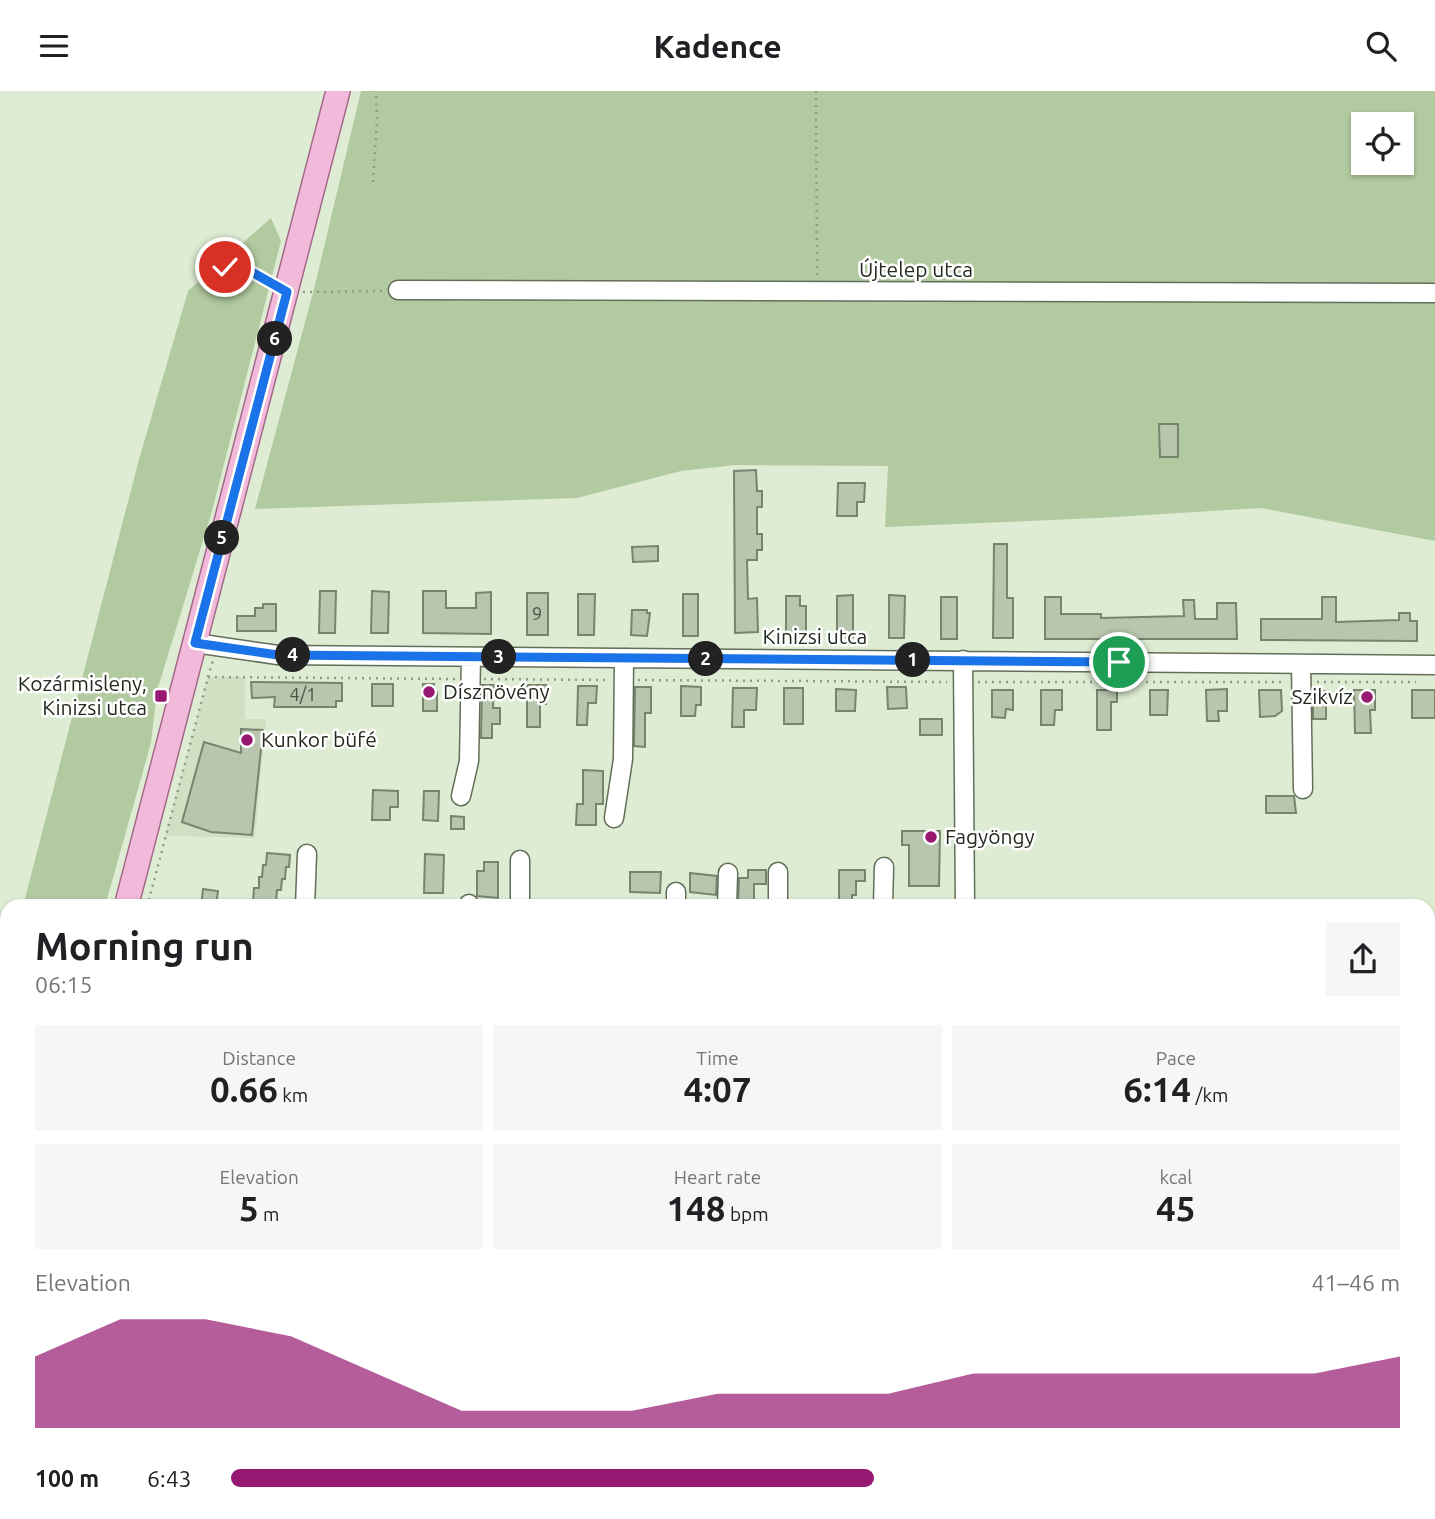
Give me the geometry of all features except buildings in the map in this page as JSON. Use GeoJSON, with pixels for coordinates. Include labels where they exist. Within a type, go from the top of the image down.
{"type":"FeatureCollection","features":[{"type":"Feature","properties":{"kind":"main road"},"geometry":{"type":"LineString","coordinates":[[128,899],[338,91]]}},
{"type":"Feature","properties":{"kind":"street","name":"Újtelep utca"},"geometry":{"type":"LineString","coordinates":[[398,290],[1435,293]]}},
{"type":"Feature","properties":{"kind":"street","name":"Kinizsi utca"},"geometry":{"type":"LineString","coordinates":[[195,643],[278,655],[1435,665]]}},
{"type":"Feature","properties":{"kind":"street"},"geometry":{"type":"LineString","coordinates":[[461,796],[469,761],[471,657]]}},
{"type":"Feature","properties":{"kind":"street"},"geometry":{"type":"LineString","coordinates":[[614,818],[623,759],[624,659]]}},
{"type":"Feature","properties":{"kind":"street"},"geometry":{"type":"LineString","coordinates":[[963,660],[965,899]]}},
{"type":"Feature","properties":{"kind":"street"},"geometry":{"type":"LineString","coordinates":[[1301,664],[1303,789]]}},
{"type":"Feature","properties":{"kind":"street"},"geometry":{"type":"LineString","coordinates":[[305,899],[307,854]]}},
{"type":"Feature","properties":{"kind":"street"},"geometry":{"type":"LineString","coordinates":[[520,860],[520,899]]}},
{"type":"Feature","properties":{"kind":"street"},"geometry":{"type":"LineString","coordinates":[[883,899],[884,867]]}},
{"type":"Feature","properties":{"kind":"street"},"geometry":{"type":"LineString","coordinates":[[778,872],[778,899]]}},
{"type":"Feature","properties":{"kind":"street"},"geometry":{"type":"LineString","coordinates":[[727,899],[728,873]]}},
{"type":"Feature","properties":{"kind":"path"},"geometry":{"type":"LineString","coordinates":[[373,182],[376,91]]}},
{"type":"Feature","properties":{"kind":"path"},"geometry":{"type":"LineString","coordinates":[[816,91],[817,292]]}},
{"type":"Feature","properties":{"kind":"path"},"geometry":{"type":"LineString","coordinates":[[201,269],[243,267],[287,292],[398,290]]}},
{"type":"Feature","properties":{"kind":"path"},"geometry":{"type":"LineString","coordinates":[[149,899],[208,677],[963,683],[1296,682]]}},
{"type":"Feature","properties":{"kind":"path"},"geometry":{"type":"LineString","coordinates":[[1310,682],[1421,682]]}},
{"type":"Feature","properties":{"kind":"shaded area"},"geometry":{"type":"Polygon","coordinates":[[[361,91],[1435,91],[1435,541],[1261,508],[885,527],[888,466],[736,465],[681,471],[577,498],[255,509],[315,285],[361,91]]]}},
{"type":"Feature","properties":{"kind":"shaded area"},"geometry":{"type":"Polygon","coordinates":[[[271,218],[281,241],[212,511],[157,691],[151,743],[107,899],[25,899],[138,463],[188,291],[271,218]]]}},
{"type":"Feature","properties":{"kind":"shaded area"},"geometry":{"type":"Polygon","coordinates":[[[208,677],[245,677],[245,719],[266,719],[255,838],[165,836],[208,677]]]}},
{"type":"Feature","properties":{"kind":"place","name":"Dísznövény"},"geometry":{"type":"Point","coordinates":[429,692]}},
{"type":"Feature","properties":{"kind":"place","name":"Kozármisleny, Kinizsi utca"},"geometry":{"type":"Point","coordinates":[161,696]}},
{"type":"Feature","properties":{"kind":"place","name":"Szikvíz"},"geometry":{"type":"Point","coordinates":[1367,697]}},
{"type":"Feature","properties":{"kind":"place","name":"Kunkor büfé"},"geometry":{"type":"Point","coordinates":[247,740]}},
{"type":"Feature","properties":{"kind":"place","name":"Fagyöngy"},"geometry":{"type":"Point","coordinates":[931,837]}},
{"type":"Feature","properties":{"kind":"route"},"geometry":{"type":"LineString","coordinates":[[225,267],[243,267],[287,292],[195,643],[278,655],[1119,662]]}}]}
